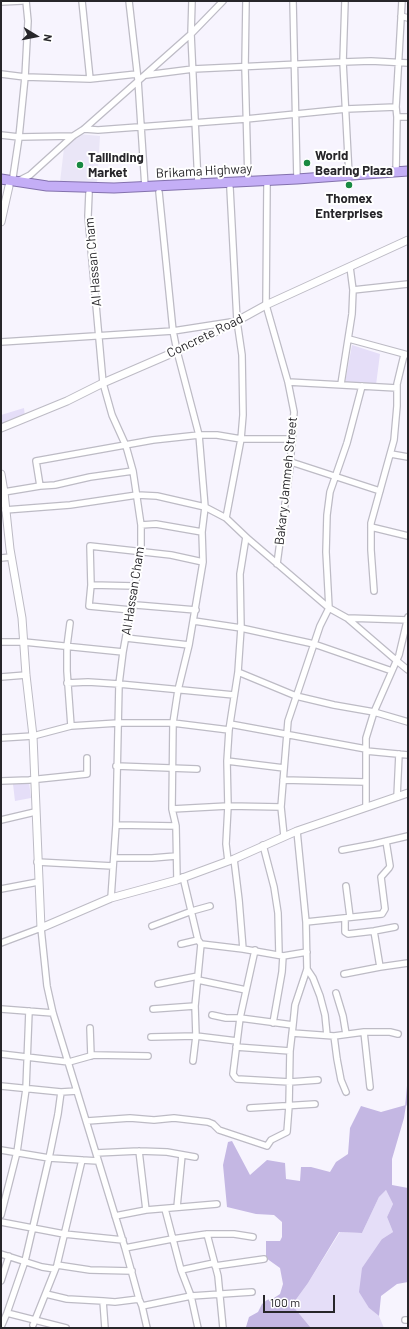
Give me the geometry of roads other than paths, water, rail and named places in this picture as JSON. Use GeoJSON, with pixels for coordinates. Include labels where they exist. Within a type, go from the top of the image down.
{"type":"FeatureCollection","features":[{"type":"Feature","properties":{"kind":"highway","name":"Brikama Highway"},"geometry":{"type":"LineString","coordinates":[[9,184],[75,188],[145,187],[297,179],[408,171]]}},
{"type":"Feature","properties":{"kind":"highway","name":"Brikama Highway"},"geometry":{"type":"LineString","coordinates":[[1,179],[9,184],[49,191],[130,193],[408,177]]}},
{"type":"Feature","properties":{"kind":"street"},"geometry":{"type":"LineString","coordinates":[[1,2],[22,1]]}},
{"type":"Feature","properties":{"kind":"street"},"geometry":{"type":"LineString","coordinates":[[1,222],[9,184],[13,177],[19,137],[25,77],[28,21],[26,1]]}},
{"type":"Feature","properties":{"kind":"street"},"geometry":{"type":"LineString","coordinates":[[82,1],[90,80]]}},
{"type":"Feature","properties":{"kind":"street"},"geometry":{"type":"LineString","coordinates":[[130,1],[142,126],[145,187]]}},
{"type":"Feature","properties":{"kind":"street"},"geometry":{"type":"LineString","coordinates":[[192,1],[191,34],[198,184]]}},
{"type":"Feature","properties":{"kind":"street"},"geometry":{"type":"LineString","coordinates":[[145,75],[191,34],[223,1]]}},
{"type":"Feature","properties":{"kind":"street"},"geometry":{"type":"LineString","coordinates":[[246,1],[245,67],[248,181]]}},
{"type":"Feature","properties":{"kind":"street"},"geometry":{"type":"LineString","coordinates":[[293,1],[297,179]]}},
{"type":"Feature","properties":{"kind":"street"},"geometry":{"type":"LineString","coordinates":[[345,1],[343,62],[350,175]]}},
{"type":"Feature","properties":{"kind":"street"},"geometry":{"type":"LineString","coordinates":[[396,172],[396,107],[402,1]]}},
{"type":"Feature","properties":{"kind":"street"},"geometry":{"type":"LineString","coordinates":[[401,16],[408,18]]}},
{"type":"Feature","properties":{"kind":"street"},"geometry":{"type":"LineString","coordinates":[[1,74],[25,77],[90,80],[138,77],[193,69],[343,62],[408,64]]}},
{"type":"Feature","properties":{"kind":"street"},"geometry":{"type":"LineString","coordinates":[[9,184],[30,175],[73,136],[84,129],[138,77]]}},
{"type":"Feature","properties":{"kind":"street"},"geometry":{"type":"LineString","coordinates":[[84,129],[98,130],[246,119],[346,109],[396,107]]}},
{"type":"Feature","properties":{"kind":"street"},"geometry":{"type":"LineString","coordinates":[[397,117],[408,117]]}},
{"type":"Feature","properties":{"kind":"street"},"geometry":{"type":"LineString","coordinates":[[1,135],[19,137],[73,136]]}},
{"type":"Feature","properties":{"kind":"street","name":"Bakary Jammeh Street"},"geometry":{"type":"LineString","coordinates":[[267,185],[266,305],[288,382],[294,412],[291,462],[277,564]]}},
{"type":"Feature","properties":{"kind":"street"},"geometry":{"type":"LineString","coordinates":[[226,518],[241,439],[243,415],[242,355],[237,321],[230,188]]}},
{"type":"Feature","properties":{"kind":"street"},"geometry":{"type":"LineString","coordinates":[[158,192],[177,351],[199,434],[205,507],[202,532],[203,562],[194,621],[178,690],[173,723],[172,769],[172,809],[176,826],[176,856],[180,878],[192,911],[200,942],[195,1006],[196,1036],[193,1061]]}},
{"type":"Feature","properties":{"kind":"street","name":"Al Hassan Cham"},"geometry":{"type":"LineString","coordinates":[[89,193],[88,216],[103,383],[112,415],[126,446],[133,471],[141,524],[141,552],[123,652],[119,684],[116,766],[116,825],[110,898]]}},
{"type":"Feature","properties":{"kind":"street","name":"Concrete Road"},"geometry":{"type":"LineString","coordinates":[[1,428],[67,401],[103,383],[177,351],[266,305],[408,240]]}},
{"type":"Feature","properties":{"kind":"street"},"geometry":{"type":"LineString","coordinates":[[341,384],[349,339],[353,290],[350,267]]}},
{"type":"Feature","properties":{"kind":"street"},"geometry":{"type":"LineString","coordinates":[[353,290],[408,284]]}},
{"type":"Feature","properties":{"kind":"street"},"geometry":{"type":"LineString","coordinates":[[1,342],[174,331],[237,321]]}},
{"type":"Feature","properties":{"kind":"street"},"geometry":{"type":"LineString","coordinates":[[349,339],[406,355],[397,388],[394,440],[371,527],[374,591]]}},
{"type":"Feature","properties":{"kind":"street"},"geometry":{"type":"LineString","coordinates":[[288,382],[397,388]]}},
{"type":"Feature","properties":{"kind":"street"},"geometry":{"type":"LineString","coordinates":[[284,836],[281,807],[288,721],[320,626],[329,608],[326,552],[327,515],[330,492],[347,443],[362,386]]}},
{"type":"Feature","properties":{"kind":"street"},"geometry":{"type":"LineString","coordinates":[[40,486],[36,461],[153,440],[199,434],[241,439],[292,439]]}},
{"type":"Feature","properties":{"kind":"street"},"geometry":{"type":"LineString","coordinates":[[391,454],[408,457]]}},
{"type":"Feature","properties":{"kind":"street"},"geometry":{"type":"LineString","coordinates":[[291,462],[380,491]]}},
{"type":"Feature","properties":{"kind":"street"},"geometry":{"type":"LineString","coordinates":[[4,492],[55,485],[90,477],[133,471]]}},
{"type":"Feature","properties":{"kind":"street"},"geometry":{"type":"LineString","coordinates":[[1,474],[11,557],[22,618],[26,675],[33,736],[40,928],[47,986],[53,1012],[123,1240],[148,1328]]}},
{"type":"Feature","properties":{"kind":"street"},"geometry":{"type":"LineString","coordinates":[[5,510],[70,505],[137,495],[157,496],[205,507],[226,518],[329,608],[347,618],[408,670]]}},
{"type":"Feature","properties":{"kind":"street"},"geometry":{"type":"LineString","coordinates":[[141,524],[156,524],[202,532]]}},
{"type":"Feature","properties":{"kind":"street"},"geometry":{"type":"LineString","coordinates":[[371,527],[408,536]]}},
{"type":"Feature","properties":{"kind":"street"},"geometry":{"type":"LineString","coordinates":[[243,949],[239,900],[231,860],[226,844],[228,806],[227,761],[238,672],[241,628],[240,574],[246,537]]}},
{"type":"Feature","properties":{"kind":"street"},"geometry":{"type":"LineString","coordinates":[[196,610],[136,605],[134,605],[131,610],[89,606],[91,585],[90,546],[170,555],[203,562]]}},
{"type":"Feature","properties":{"kind":"street"},"geometry":{"type":"LineString","coordinates":[[1,558],[11,557]]}},
{"type":"Feature","properties":{"kind":"street"},"geometry":{"type":"LineString","coordinates":[[91,585],[135,586]]}},
{"type":"Feature","properties":{"kind":"street"},"geometry":{"type":"LineString","coordinates":[[347,618],[408,619],[400,655],[374,712],[366,738],[366,807]]}},
{"type":"Feature","properties":{"kind":"street"},"geometry":{"type":"LineString","coordinates":[[194,621],[241,628],[314,644],[392,671]]}},
{"type":"Feature","properties":{"kind":"street"},"geometry":{"type":"LineString","coordinates":[[70,623],[67,646],[67,683],[72,726]]}},
{"type":"Feature","properties":{"kind":"street"},"geometry":{"type":"LineString","coordinates":[[126,638],[189,645]]}},
{"type":"Feature","properties":{"kind":"street"},"geometry":{"type":"LineString","coordinates":[[1,642],[24,642],[123,652]]}},
{"type":"Feature","properties":{"kind":"street"},"geometry":{"type":"LineString","coordinates":[[238,672],[296,696],[374,712],[408,722]]}},
{"type":"Feature","properties":{"kind":"street"},"geometry":{"type":"LineString","coordinates":[[1,677],[26,675]]}},
{"type":"Feature","properties":{"kind":"street"},"geometry":{"type":"LineString","coordinates":[[67,683],[88,682],[119,684],[234,695]]}},
{"type":"Feature","properties":{"kind":"street"},"geometry":{"type":"LineString","coordinates":[[1,738],[33,736],[72,726],[118,723],[173,723],[230,727],[286,734],[366,750],[408,755]]}},
{"type":"Feature","properties":{"kind":"street"},"geometry":{"type":"LineString","coordinates":[[397,797],[399,754]]}},
{"type":"Feature","properties":{"kind":"street"},"geometry":{"type":"LineString","coordinates":[[1,781],[88,774],[86,758]]}},
{"type":"Feature","properties":{"kind":"street"},"geometry":{"type":"LineString","coordinates":[[227,761],[284,768]]}},
{"type":"Feature","properties":{"kind":"street"},"geometry":{"type":"LineString","coordinates":[[116,766],[197,769]]}},
{"type":"Feature","properties":{"kind":"street"},"geometry":{"type":"LineString","coordinates":[[283,780],[365,782]]}},
{"type":"Feature","properties":{"kind":"street"},"geometry":{"type":"LineString","coordinates":[[1,942],[40,928],[110,898],[180,878],[231,860],[297,831],[408,793]]}},
{"type":"Feature","properties":{"kind":"street"},"geometry":{"type":"LineString","coordinates":[[172,809],[228,806],[281,807]]}},
{"type":"Feature","properties":{"kind":"street"},"geometry":{"type":"LineString","coordinates":[[1,820],[35,812]]}},
{"type":"Feature","properties":{"kind":"street"},"geometry":{"type":"LineString","coordinates":[[116,825],[176,826]]}},
{"type":"Feature","properties":{"kind":"street"},"geometry":{"type":"LineString","coordinates":[[87,1121],[130,1118],[154,1120],[174,1118],[208,1122],[213,1124],[219,1130],[267,1146],[271,1140],[287,1132],[292,1025],[306,969],[306,922],[297,831]]}},
{"type":"Feature","properties":{"kind":"street"},"geometry":{"type":"LineString","coordinates":[[342,850],[408,836]]}},
{"type":"Feature","properties":{"kind":"street"},"geometry":{"type":"LineString","coordinates":[[306,922],[382,914],[385,909],[381,877],[390,866],[386,841]]}},
{"type":"Feature","properties":{"kind":"street"},"geometry":{"type":"LineString","coordinates":[[263,845],[274,886],[278,914],[282,972],[273,1023]]}},
{"type":"Feature","properties":{"kind":"street"},"geometry":{"type":"LineString","coordinates":[[114,858],[152,858],[176,856]]}},
{"type":"Feature","properties":{"kind":"street"},"geometry":{"type":"LineString","coordinates":[[37,862],[113,866]]}},
{"type":"Feature","properties":{"kind":"street"},"geometry":{"type":"LineString","coordinates":[[1,889],[38,882]]}},
{"type":"Feature","properties":{"kind":"street"},"geometry":{"type":"LineString","coordinates":[[346,886],[348,918],[346,934],[395,927]]}},
{"type":"Feature","properties":{"kind":"street"},"geometry":{"type":"LineString","coordinates":[[152,926],[210,906]]}},
{"type":"Feature","properties":{"kind":"street"},"geometry":{"type":"LineString","coordinates":[[374,931],[380,967]]}},
{"type":"Feature","properties":{"kind":"street"},"geometry":{"type":"LineString","coordinates":[[181,944],[200,942],[281,955],[306,952]]}},
{"type":"Feature","properties":{"kind":"street"},"geometry":{"type":"LineString","coordinates":[[255,950],[240,1018],[233,1074],[234,1077],[238,1079],[290,1082],[318,1080]]}},
{"type":"Feature","properties":{"kind":"street"},"geometry":{"type":"LineString","coordinates":[[344,974],[408,963]]}},
{"type":"Feature","properties":{"kind":"street"},"geometry":{"type":"LineString","coordinates":[[306,969],[313,978],[320,996],[325,1015],[327,1035]]}},
{"type":"Feature","properties":{"kind":"street"},"geometry":{"type":"LineString","coordinates":[[158,984],[198,978],[246,990]]}},
{"type":"Feature","properties":{"kind":"street"},"geometry":{"type":"LineString","coordinates":[[336,993],[343,1016],[346,1034]]}},
{"type":"Feature","properties":{"kind":"street"},"geometry":{"type":"LineString","coordinates":[[152,1008],[195,1006]]}},
{"type":"Feature","properties":{"kind":"street"},"geometry":{"type":"LineString","coordinates":[[1,1010],[53,1012]]}},
{"type":"Feature","properties":{"kind":"street"},"geometry":{"type":"LineString","coordinates":[[1,1215],[17,1152],[26,1089],[29,1011]]}},
{"type":"Feature","properties":{"kind":"street"},"geometry":{"type":"LineString","coordinates":[[212,1015],[226,1018],[240,1018],[292,1025]]}},
{"type":"Feature","properties":{"kind":"street"},"geometry":{"type":"LineString","coordinates":[[90,1028],[91,1056]]}},
{"type":"Feature","properties":{"kind":"street"},"geometry":{"type":"LineString","coordinates":[[292,1033],[334,1036],[364,1032],[390,1032],[398,1034]]}},
{"type":"Feature","properties":{"kind":"street"},"geometry":{"type":"LineString","coordinates":[[364,1032],[370,1087]]}},
{"type":"Feature","properties":{"kind":"street"},"geometry":{"type":"LineString","coordinates":[[151,1037],[196,1036],[237,1040]]}},
{"type":"Feature","properties":{"kind":"street"},"geometry":{"type":"LineString","coordinates":[[334,1036],[341,1080],[346,1092]]}},
{"type":"Feature","properties":{"kind":"street"},"geometry":{"type":"LineString","coordinates":[[236,1048],[290,1051]]}},
{"type":"Feature","properties":{"kind":"street"},"geometry":{"type":"LineString","coordinates":[[1,1054],[69,1062],[91,1056],[148,1056]]}},
{"type":"Feature","properties":{"kind":"street"},"geometry":{"type":"LineString","coordinates":[[1,1086],[60,1092],[77,1091]]}},
{"type":"Feature","properties":{"kind":"street"},"geometry":{"type":"LineString","coordinates":[[1,1327],[25,1261],[49,1158],[58,1114],[60,1092]]}},
{"type":"Feature","properties":{"kind":"street"},"geometry":{"type":"LineString","coordinates":[[250,1108],[315,1104]]}},
{"type":"Feature","properties":{"kind":"street"},"geometry":{"type":"LineString","coordinates":[[1,1150],[49,1158],[98,1162]]}},
{"type":"Feature","properties":{"kind":"street"},"geometry":{"type":"LineString","coordinates":[[139,1151],[146,1210]]}},
{"type":"Feature","properties":{"kind":"street"},"geometry":{"type":"LineString","coordinates":[[96,1152],[167,1152],[195,1157]]}},
{"type":"Feature","properties":{"kind":"street"},"geometry":{"type":"LineString","coordinates":[[177,1207],[182,1155]]}},
{"type":"Feature","properties":{"kind":"street"},"geometry":{"type":"LineString","coordinates":[[34,1323],[56,1267],[82,1160]]}},
{"type":"Feature","properties":{"kind":"street"},"geometry":{"type":"LineString","coordinates":[[115,1216],[146,1210],[218,1204]]}},
{"type":"Feature","properties":{"kind":"street"},"geometry":{"type":"LineString","coordinates":[[165,1209],[181,1270],[191,1296],[198,1328]]}},
{"type":"Feature","properties":{"kind":"street"},"geometry":{"type":"LineString","coordinates":[[1,1222],[64,1234],[123,1240]]}},
{"type":"Feature","properties":{"kind":"street"},"geometry":{"type":"LineString","coordinates":[[207,1234],[218,1276],[221,1294],[223,1328]]}},
{"type":"Feature","properties":{"kind":"street"},"geometry":{"type":"LineString","coordinates":[[125,1248],[207,1234],[234,1234],[253,1237]]}},
{"type":"Feature","properties":{"kind":"street"},"geometry":{"type":"LineString","coordinates":[[1,1254],[42,1267],[132,1271]]}},
{"type":"Feature","properties":{"kind":"street"},"geometry":{"type":"LineString","coordinates":[[1,1281],[9,1256]]}},
{"type":"Feature","properties":{"kind":"street"},"geometry":{"type":"LineString","coordinates":[[181,1270],[215,1264],[264,1259]]}},
{"type":"Feature","properties":{"kind":"street"},"geometry":{"type":"LineString","coordinates":[[142,1306],[191,1296],[252,1292]]}},
{"type":"Feature","properties":{"kind":"street"},"geometry":{"type":"LineString","coordinates":[[46,1294],[67,1299],[115,1302],[139,1299]]}},
{"type":"Feature","properties":{"kind":"street"},"geometry":{"type":"LineString","coordinates":[[103,1301],[105,1328]]}},
{"type":"Feature","properties":{"kind":"street"},"geometry":{"type":"LineString","coordinates":[[7,1313],[34,1323],[66,1328]]}},
{"type":"Feature","properties":{"kind":"waterway"},"geometry":{"type":"LineString","coordinates":[[406,1105],[408,1083]]}},
{"type":"Feature","properties":{"kind":"place","name":"World Bearing Plaza"},"geometry":{"type":"Point","coordinates":[307,163]}},
{"type":"Feature","properties":{"kind":"place","name":"Tallinding Market"},"geometry":{"type":"Point","coordinates":[80,165]}},
{"type":"Feature","properties":{"kind":"place","name":"Thomex Enterprises"},"geometry":{"type":"Point","coordinates":[349,185]}}]}
